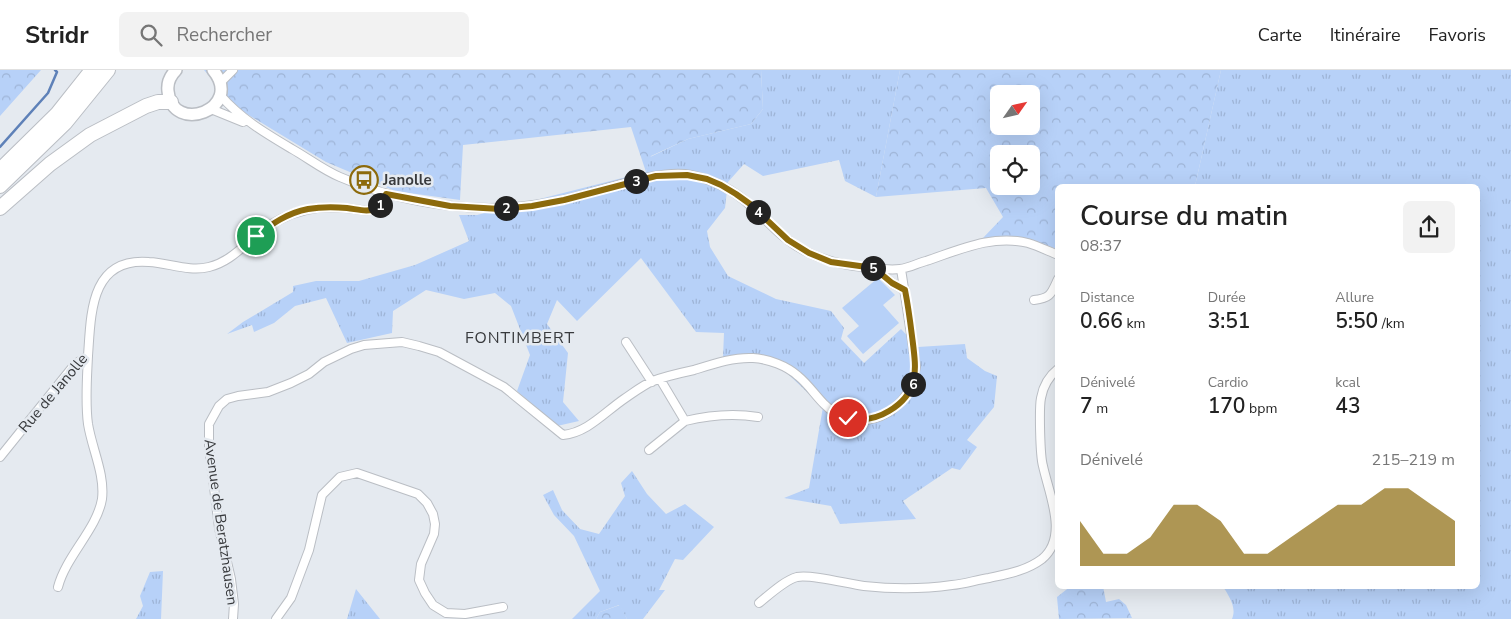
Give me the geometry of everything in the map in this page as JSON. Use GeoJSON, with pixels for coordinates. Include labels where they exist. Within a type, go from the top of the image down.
{"type":"FeatureCollection","features":[{"type":"Feature","properties":{"kind":"highway"},"geometry":{"type":"LineString","coordinates":[[0,170],[57,114],[92,70]]}},
{"type":"Feature","properties":{"kind":"highway"},"geometry":{"type":"LineString","coordinates":[[0,186],[65,124],[108,70]]}},
{"type":"Feature","properties":{"kind":"highway"},"geometry":{"type":"LineString","coordinates":[[0,208],[50,164],[90,135],[146,106],[158,102],[171,102]]}},
{"type":"Feature","properties":{"kind":"street"},"geometry":{"type":"LineString","coordinates":[[171,73],[168,86],[171,102],[190,115],[205,113],[211,109],[220,95],[220,83],[212,70]]}},
{"type":"Feature","properties":{"kind":"street"},"geometry":{"type":"LineString","coordinates":[[220,83],[233,70]]}},
{"type":"Feature","properties":{"kind":"street"},"geometry":{"type":"LineString","coordinates":[[220,95],[234,111],[256,128],[338,176],[386,194],[450,206],[500,209],[564,200],[656,176],[687,175],[707,179],[736,194],[750,204],[788,240],[809,253],[831,262],[874,268],[901,269],[979,243],[1004,241],[1028,243],[1055,254]]}},
{"type":"Feature","properties":{"kind":"street"},"geometry":{"type":"LineString","coordinates":[[211,109],[256,128]]}},
{"type":"Feature","properties":{"kind":"street","name":"Rue de Janolle"},"geometry":{"type":"LineString","coordinates":[[0,457],[75,364],[88,356],[91,316],[100,282],[118,268],[128,263],[148,261],[182,267],[208,267],[222,263],[237,254],[272,223],[289,214],[309,209],[326,208],[370,210],[378,208],[386,194]]}},
{"type":"Feature","properties":{"kind":"street"},"geometry":{"type":"LineString","coordinates":[[874,268],[892,283],[905,290]]}},
{"type":"Feature","properties":{"kind":"street","name":"Avenue de Beratzhausen"},"geometry":{"type":"LineString","coordinates":[[233,619],[234,604],[231,579],[219,528],[209,447],[209,424],[218,406],[227,399],[268,392],[309,374],[324,362],[351,349],[364,345],[402,342],[439,352],[504,387],[563,435],[572,435],[583,430],[624,400],[656,381],[737,358],[755,358],[785,367],[798,375],[825,405],[836,413],[858,420],[884,415],[897,406],[908,394],[914,382],[916,367],[901,269]]}},
{"type":"Feature","properties":{"kind":"street"},"geometry":{"type":"LineString","coordinates":[[1034,300],[1045,299],[1055,285]]}},
{"type":"Feature","properties":{"kind":"street"},"geometry":{"type":"LineString","coordinates":[[626,342],[685,421]]}},
{"type":"Feature","properties":{"kind":"street"},"geometry":{"type":"LineString","coordinates":[[58,587],[61,574],[97,513],[102,500],[103,485],[88,424],[88,356]]}},
{"type":"Feature","properties":{"kind":"street"},"geometry":{"type":"LineString","coordinates":[[1055,372],[1046,384],[1041,398],[1042,464],[1055,512]]}},
{"type":"Feature","properties":{"kind":"street"},"geometry":{"type":"LineString","coordinates":[[649,450],[685,421],[705,416],[723,415],[743,414],[758,417]]}},
{"type":"Feature","properties":{"kind":"street"},"geometry":{"type":"LineString","coordinates":[[276,619],[290,598],[309,550],[322,496],[340,477],[357,473],[418,494],[427,503],[433,514],[434,534],[421,564],[419,580],[433,604],[446,613],[465,614],[503,608]]}},
{"type":"Feature","properties":{"kind":"street"},"geometry":{"type":"LineString","coordinates":[[759,603],[797,577],[816,578],[865,586],[911,587],[951,586],[1011,573],[1030,567],[1043,558],[1053,544],[1055,525]]}},
{"type":"Feature","properties":{"kind":"green space"},"geometry":{"type":"Polygon","coordinates":[[[0,70],[41,70],[0,116],[0,70]]]}},
{"type":"Feature","properties":{"kind":"green space"},"geometry":{"type":"Polygon","coordinates":[[[204,70],[761,70],[763,109],[751,124],[688,139],[651,156],[646,172],[631,127],[463,145],[460,200],[395,191],[326,162],[237,108],[204,70]]]}},
{"type":"Feature","properties":{"kind":"green space"},"geometry":{"type":"Polygon","coordinates":[[[761,70],[900,70],[876,197],[845,181],[839,160],[763,176],[744,164],[728,182],[725,208],[707,231],[710,247],[728,276],[776,299],[831,311],[844,328],[841,339],[864,363],[901,329],[918,347],[965,344],[967,358],[985,371],[997,376],[994,407],[967,440],[977,447],[960,470],[952,468],[903,501],[916,519],[840,524],[831,506],[784,498],[809,488],[823,407],[773,360],[723,357],[724,333],[696,332],[641,258],[577,321],[557,300],[547,324],[568,353],[563,402],[579,421],[557,426],[517,391],[530,355],[511,306],[495,293],[464,299],[426,290],[393,311],[392,333],[347,343],[326,298],[295,306],[274,323],[254,332],[252,325],[227,334],[243,322],[293,292],[293,286],[316,281],[359,281],[415,265],[469,241],[459,215],[477,215],[646,172],[650,157],[688,139],[751,124],[763,109],[761,70]]]}},
{"type":"Feature","properties":{"kind":"green space"},"geometry":{"type":"Polygon","coordinates":[[[900,70],[1221,70],[1195,184],[1055,184],[1055,248],[1028,239],[983,238],[1003,217],[990,195],[1040,195],[1040,145],[990,145],[990,195],[986,188],[876,197],[900,70]]]}},
{"type":"Feature","properties":{"kind":"green space"},"geometry":{"type":"Polygon","coordinates":[[[1221,70],[1511,70],[1511,619],[1232,619],[1234,610],[1225,589],[1480,589],[1480,184],[1195,184],[1221,70]]]}},
{"type":"Feature","properties":{"kind":"green space"},"geometry":{"type":"Polygon","coordinates":[[[878,278],[895,295],[883,305],[899,323],[863,354],[847,336],[859,326],[842,308],[878,278]]]}},
{"type":"Feature","properties":{"kind":"green space"},"geometry":{"type":"Polygon","coordinates":[[[632,471],[647,494],[666,514],[685,504],[714,527],[683,560],[675,559],[659,590],[665,590],[643,619],[627,619],[619,605],[600,612],[596,619],[572,619],[600,591],[574,536],[554,515],[543,495],[553,490],[562,510],[580,529],[599,534],[625,496],[621,483],[632,471]]]}},
{"type":"Feature","properties":{"kind":"green space"},"geometry":{"type":"Polygon","coordinates":[[[163,571],[161,619],[136,619],[143,606],[140,596],[150,572],[163,571]]]}},
{"type":"Feature","properties":{"kind":"green space"},"geometry":{"type":"Polygon","coordinates":[[[356,589],[380,619],[347,619],[356,589]]]}},
{"type":"Feature","properties":{"kind":"green space"},"geometry":{"type":"Polygon","coordinates":[[[1067,589],[1104,589],[1106,602],[1119,599],[1126,605],[1132,618],[1059,619],[1057,597],[1067,589]]]}},
{"type":"Feature","properties":{"kind":"green space"},"geometry":{"type":"Polygon","coordinates":[[[620,605],[627,619],[596,619],[600,612],[620,605]]]}},
{"type":"Feature","properties":{"kind":"waterway"},"geometry":{"type":"LineString","coordinates":[[0,147],[48,93],[57,72],[55,70]]}},
{"type":"Feature","properties":{"kind":"place","name":"Janolle"},"geometry":{"type":"Point","coordinates":[364,180]}},
{"type":"Feature","properties":{"kind":"district","name":"FONTIMBERT"},"geometry":{"type":"Point","coordinates":[520,338]}},
{"type":"Feature","properties":{"kind":"route"},"geometry":{"type":"LineString","coordinates":[[256,236],[272,223],[289,214],[309,209],[346,208],[370,210],[378,208],[386,194],[450,206],[500,209],[564,200],[656,176],[671,174],[707,179],[721,185],[750,204],[788,240],[809,253],[831,262],[874,268],[892,283],[905,290],[916,367],[914,382],[908,394],[897,406],[884,415],[858,420],[848,418]]}}]}
